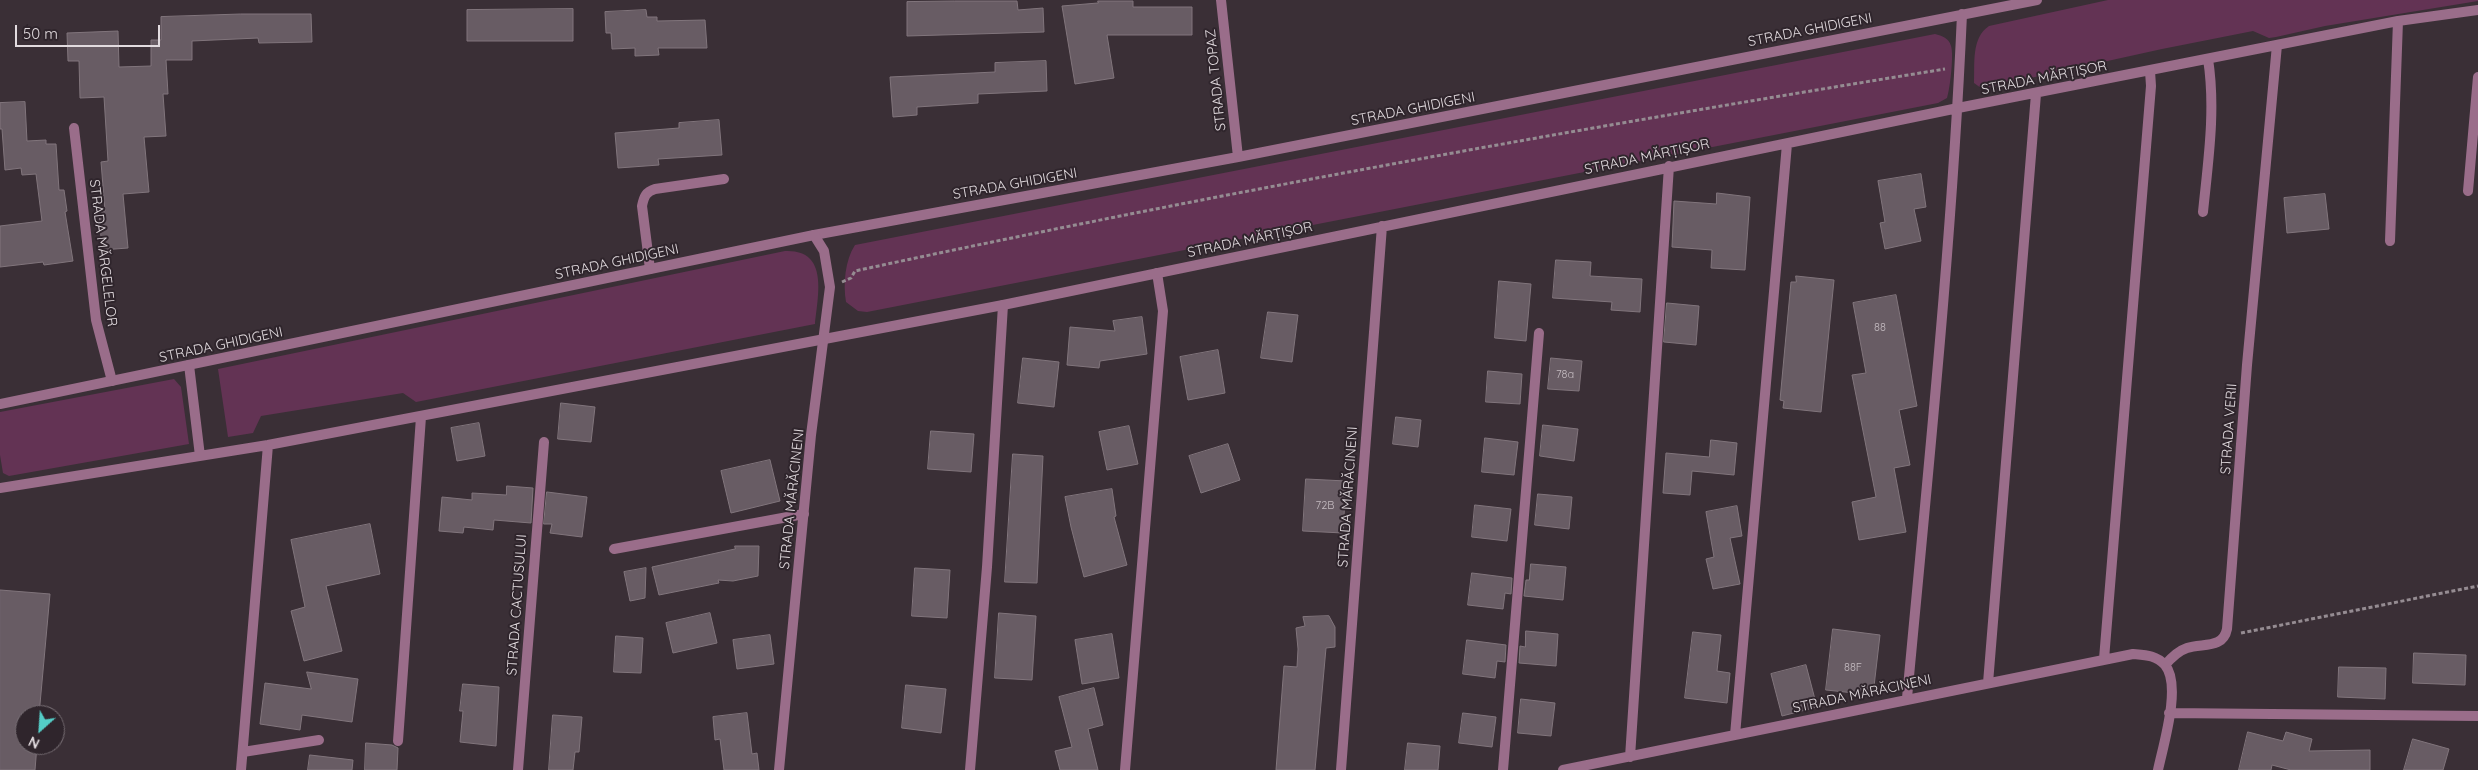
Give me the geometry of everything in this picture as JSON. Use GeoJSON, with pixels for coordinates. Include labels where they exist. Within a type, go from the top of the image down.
{"type":"FeatureCollection","features":[{"type":"Feature","properties":{"kind":"street","name":"STRADA TOPAZ"},"geometry":{"type":"LineString","coordinates":[[1221,0],[1238,157]]}},
{"type":"Feature","properties":{"kind":"street","name":"STRADA GHIDIGENI"},"geometry":{"type":"LineString","coordinates":[[0,404],[814,235],[1238,157],[2037,0]]}},
{"type":"Feature","properties":{"kind":"street","name":"STRADA MĂRȚIȘOR"},"geometry":{"type":"LineString","coordinates":[[0,488],[268,445],[422,417],[1003,305],[1669,166],[2208,60],[2398,20],[2478,10]]}},
{"type":"Feature","properties":{"kind":"street"},"geometry":{"type":"LineString","coordinates":[[1907,698],[1938,366],[1958,108],[1962,14]]}},
{"type":"Feature","properties":{"kind":"street"},"geometry":{"type":"LineString","coordinates":[[2390,241],[2398,20]]}},
{"type":"Feature","properties":{"kind":"street","name":"STRADA VERII"},"geometry":{"type":"LineString","coordinates":[[2226,636],[2238,507],[2246,366],[2277,45]]}},
{"type":"Feature","properties":{"kind":"street"},"geometry":{"type":"LineString","coordinates":[[2203,212],[2211,122],[2211,77],[2208,60]]}},
{"type":"Feature","properties":{"kind":"street"},"geometry":{"type":"LineString","coordinates":[[2104,659],[2150,96],[2150,71]]}},
{"type":"Feature","properties":{"kind":"street"},"geometry":{"type":"LineString","coordinates":[[2468,191],[2478,77]]}},
{"type":"Feature","properties":{"kind":"street"},"geometry":{"type":"LineString","coordinates":[[1988,683],[2036,94]]}},
{"type":"Feature","properties":{"kind":"street","name":"STRADA MĂRGELELOR"},"geometry":{"type":"LineString","coordinates":[[74,128],[96,320],[112,381]]}},
{"type":"Feature","properties":{"kind":"street"},"geometry":{"type":"LineString","coordinates":[[1735,735],[1759,481],[1787,144]]}},
{"type":"Feature","properties":{"kind":"street"},"geometry":{"type":"LineString","coordinates":[[1630,757],[1669,166]]}},
{"type":"Feature","properties":{"kind":"street"},"geometry":{"type":"LineString","coordinates":[[650,269],[642,206],[644,197],[649,191],[656,189],[724,179]]}},
{"type":"Feature","properties":{"kind":"street","name":"STRADA MĂRĂCINENI"},"geometry":{"type":"LineString","coordinates":[[1340,770],[1382,226]]}},
{"type":"Feature","properties":{"kind":"street","name":"STRADA MĂRĂCINENI"},"geometry":{"type":"LineString","coordinates":[[779,770],[804,514],[830,287],[824,251],[814,235]]}},
{"type":"Feature","properties":{"kind":"street"},"geometry":{"type":"LineString","coordinates":[[1125,770],[1162,311],[1156,273]]}},
{"type":"Feature","properties":{"kind":"street"},"geometry":{"type":"LineString","coordinates":[[970,770],[987,567],[1003,305]]}},
{"type":"Feature","properties":{"kind":"street"},"geometry":{"type":"LineString","coordinates":[[1502,770],[1539,333]]}},
{"type":"Feature","properties":{"kind":"street"},"geometry":{"type":"LineString","coordinates":[[189,365],[200,456]]}},
{"type":"Feature","properties":{"kind":"street"},"geometry":{"type":"LineString","coordinates":[[398,741],[422,417]]}},
{"type":"Feature","properties":{"kind":"street","name":"STRADA CACTUSULUI"},"geometry":{"type":"LineString","coordinates":[[518,770],[544,442]]}},
{"type":"Feature","properties":{"kind":"street"},"geometry":{"type":"LineString","coordinates":[[242,770],[268,445]]}},
{"type":"Feature","properties":{"kind":"street"},"geometry":{"type":"LineString","coordinates":[[614,549],[804,514]]}},
{"type":"Feature","properties":{"kind":"street"},"geometry":{"type":"LineString","coordinates":[[2158,770],[2169,713],[2172,683],[2165,665],[2173,655],[2186,648],[2219,643],[2226,636]]}},
{"type":"Feature","properties":{"kind":"street","name":"STRADA MĂRĂCINENI"},"geometry":{"type":"LineString","coordinates":[[1563,770],[2104,659],[2133,654],[2150,655],[2165,665]]}},
{"type":"Feature","properties":{"kind":"street"},"geometry":{"type":"LineString","coordinates":[[2169,713],[2478,716]]}},
{"type":"Feature","properties":{"kind":"street"},"geometry":{"type":"LineString","coordinates":[[243,752],[319,740]]}},
{"type":"Feature","properties":{"kind":"path"},"geometry":{"type":"LineString","coordinates":[[830,287],[851,278],[855,271],[1025,234],[1682,112],[1960,66]]}},
{"type":"Feature","properties":{"kind":"path"},"geometry":{"type":"LineString","coordinates":[[2226,636],[2478,586]]}},
{"type":"Feature","properties":{"kind":"shaded area"},"geometry":{"type":"Polygon","coordinates":[[[2108,0],[2478,1],[2325,26],[2269,38],[2253,31],[1994,86],[1981,88],[1974,83],[1974,60],[1977,44],[1983,31],[1989,26],[2108,0]]]}},
{"type":"Feature","properties":{"kind":"shaded area"},"geometry":{"type":"Polygon","coordinates":[[[1935,34],[1947,39],[1952,50],[1947,98],[1938,103],[867,312],[858,311],[846,302],[846,272],[849,258],[855,245],[1935,34]]]}},
{"type":"Feature","properties":{"kind":"shaded area"},"geometry":{"type":"Polygon","coordinates":[[[785,251],[799,252],[809,257],[815,266],[818,276],[818,300],[815,324],[416,402],[403,393],[261,416],[253,433],[228,437],[218,369],[785,251]]]}},
{"type":"Feature","properties":{"kind":"shaded area"},"geometry":{"type":"Polygon","coordinates":[[[174,379],[181,387],[189,444],[9,476],[3,473],[0,455],[0,412],[174,379]]]}},
{"type":"Feature","properties":{"kind":"building"},"geometry":{"type":"Polygon","coordinates":[[[1017,1],[1018,10],[1043,8],[1044,32],[907,36],[907,2],[1017,1]]]}},
{"type":"Feature","properties":{"kind":"building"},"geometry":{"type":"Polygon","coordinates":[[[1098,1],[1133,1],[1133,7],[1192,7],[1192,35],[1107,35],[1114,78],[1075,84],[1062,6],[1098,3],[1098,1]]]}},
{"type":"Feature","properties":{"kind":"building"},"geometry":{"type":"Polygon","coordinates":[[[573,9],[573,41],[467,41],[467,10],[573,9]]]}},
{"type":"Feature","properties":{"kind":"building"},"geometry":{"type":"Polygon","coordinates":[[[646,10],[647,17],[657,17],[657,21],[705,20],[707,48],[658,48],[659,55],[635,56],[635,48],[612,49],[611,33],[606,33],[605,12],[646,10]]]}},
{"type":"Feature","properties":{"kind":"building"},"geometry":{"type":"Polygon","coordinates":[[[311,14],[312,42],[259,43],[258,38],[192,41],[192,60],[166,60],[168,94],[163,94],[166,136],[144,137],[149,192],[123,194],[128,248],[102,250],[99,212],[105,211],[101,162],[108,161],[104,97],[80,98],[79,61],[68,61],[67,33],[118,31],[119,67],[151,66],[151,40],[161,40],[161,17],[311,14]]]}},
{"type":"Feature","properties":{"kind":"building"},"geometry":{"type":"Polygon","coordinates":[[[1046,61],[1047,91],[978,94],[978,103],[917,107],[917,115],[893,117],[890,77],[995,72],[995,63],[1046,61]]]}},
{"type":"Feature","properties":{"kind":"building"},"geometry":{"type":"Polygon","coordinates":[[[25,102],[27,141],[46,140],[46,144],[56,144],[59,190],[64,190],[67,211],[65,212],[73,261],[44,265],[43,262],[0,267],[0,226],[42,221],[36,174],[22,175],[21,168],[5,170],[2,129],[0,129],[0,103],[25,102]]]}},
{"type":"Feature","properties":{"kind":"building"},"geometry":{"type":"Polygon","coordinates":[[[719,120],[722,155],[658,159],[659,165],[618,168],[615,133],[679,128],[679,123],[719,120]]]}},
{"type":"Feature","properties":{"kind":"building"},"geometry":{"type":"Polygon","coordinates":[[[1921,174],[1926,207],[1914,209],[1921,241],[1885,249],[1880,223],[1885,222],[1878,181],[1921,174]]]}},
{"type":"Feature","properties":{"kind":"building"},"geometry":{"type":"Polygon","coordinates":[[[1717,193],[1750,197],[1745,270],[1711,268],[1712,250],[1672,247],[1674,201],[1716,204],[1717,193]]]}},
{"type":"Feature","properties":{"kind":"building"},"geometry":{"type":"Polygon","coordinates":[[[2325,194],[2329,229],[2287,233],[2284,198],[2325,194]]]}},
{"type":"Feature","properties":{"kind":"building"},"geometry":{"type":"Polygon","coordinates":[[[1556,260],[1591,262],[1590,276],[1642,279],[1640,312],[1611,310],[1612,302],[1553,298],[1556,260]]]}},
{"type":"Feature","properties":{"kind":"building"},"geometry":{"type":"Polygon","coordinates":[[[1796,276],[1834,280],[1821,412],[1783,408],[1784,401],[1780,400],[1791,282],[1796,282],[1796,276]]]}},
{"type":"Feature","properties":{"kind":"building"},"geometry":{"type":"Polygon","coordinates":[[[1499,281],[1531,284],[1526,341],[1495,338],[1499,281]]]}},
{"type":"Feature","properties":{"kind":"building"},"geometry":{"type":"Polygon","coordinates":[[[1896,295],[1917,406],[1899,410],[1910,465],[1894,468],[1906,532],[1859,540],[1852,502],[1876,497],[1852,375],[1866,373],[1853,303],[1896,295]]]}},
{"type":"Feature","properties":{"kind":"building"},"geometry":{"type":"Polygon","coordinates":[[[1667,303],[1699,306],[1696,345],[1664,342],[1667,303]]]}},
{"type":"Feature","properties":{"kind":"building"},"geometry":{"type":"Polygon","coordinates":[[[1268,312],[1298,315],[1292,362],[1261,358],[1268,312]]]}},
{"type":"Feature","properties":{"kind":"building"},"geometry":{"type":"Polygon","coordinates":[[[1142,317],[1147,354],[1100,361],[1099,368],[1067,365],[1070,327],[1115,331],[1113,321],[1142,317]]]}},
{"type":"Feature","properties":{"kind":"building"},"geometry":{"type":"Polygon","coordinates":[[[1218,350],[1225,393],[1188,400],[1180,357],[1218,350]]]}},
{"type":"Feature","properties":{"kind":"building"},"geometry":{"type":"Polygon","coordinates":[[[1023,358],[1059,362],[1054,407],[1018,403],[1023,358]]]}},
{"type":"Feature","properties":{"kind":"building"},"geometry":{"type":"Polygon","coordinates":[[[1551,358],[1582,361],[1579,391],[1548,389],[1551,358]]]}},
{"type":"Feature","properties":{"kind":"building"},"geometry":{"type":"Polygon","coordinates":[[[1488,371],[1522,374],[1520,404],[1486,402],[1488,371]]]}},
{"type":"Feature","properties":{"kind":"building"},"geometry":{"type":"Polygon","coordinates":[[[561,403],[595,407],[591,442],[558,439],[561,403]]]}},
{"type":"Feature","properties":{"kind":"building"},"geometry":{"type":"Polygon","coordinates":[[[1396,417],[1421,420],[1418,447],[1393,444],[1396,417]]]}},
{"type":"Feature","properties":{"kind":"building"},"geometry":{"type":"Polygon","coordinates":[[[479,423],[485,456],[457,461],[451,428],[479,423]]]}},
{"type":"Feature","properties":{"kind":"building"},"geometry":{"type":"Polygon","coordinates":[[[1543,425],[1578,429],[1574,461],[1540,456],[1543,425]]]}},
{"type":"Feature","properties":{"kind":"building"},"geometry":{"type":"Polygon","coordinates":[[[1129,426],[1138,464],[1107,470],[1099,432],[1129,426]]]}},
{"type":"Feature","properties":{"kind":"building"},"geometry":{"type":"Polygon","coordinates":[[[931,431],[974,434],[971,472],[928,469],[931,431]]]}},
{"type":"Feature","properties":{"kind":"building"},"geometry":{"type":"Polygon","coordinates":[[[1485,438],[1518,442],[1514,475],[1482,472],[1485,438]]]}},
{"type":"Feature","properties":{"kind":"building"},"geometry":{"type":"Polygon","coordinates":[[[1711,440],[1737,443],[1734,475],[1692,471],[1690,495],[1663,493],[1666,453],[1709,457],[1711,440]]]}},
{"type":"Feature","properties":{"kind":"building"},"geometry":{"type":"Polygon","coordinates":[[[1228,444],[1240,480],[1201,493],[1189,456],[1228,444]]]}},
{"type":"Feature","properties":{"kind":"building"},"geometry":{"type":"Polygon","coordinates":[[[1013,454],[1043,456],[1037,583],[1005,582],[1013,454]]]}},
{"type":"Feature","properties":{"kind":"building"},"geometry":{"type":"Polygon","coordinates":[[[770,460],[780,501],[731,513],[721,471],[770,460]]]}},
{"type":"Feature","properties":{"kind":"building"},"geometry":{"type":"Polygon","coordinates":[[[1306,479],[1346,481],[1343,533],[1303,531],[1306,479]]]}},
{"type":"Feature","properties":{"kind":"building"},"geometry":{"type":"Polygon","coordinates":[[[507,486],[533,488],[531,523],[494,520],[493,530],[464,527],[463,533],[439,531],[442,497],[472,500],[472,493],[506,495],[507,486]]]}},
{"type":"Feature","properties":{"kind":"building"},"geometry":{"type":"Polygon","coordinates":[[[1112,489],[1116,516],[1114,517],[1127,565],[1084,577],[1065,497],[1112,489]]]}},
{"type":"Feature","properties":{"kind":"building"},"geometry":{"type":"Polygon","coordinates":[[[547,492],[587,497],[582,537],[550,533],[552,524],[544,524],[547,492]]]}},
{"type":"Feature","properties":{"kind":"building"},"geometry":{"type":"Polygon","coordinates":[[[1538,494],[1572,497],[1569,529],[1535,525],[1538,494]]]}},
{"type":"Feature","properties":{"kind":"building"},"geometry":{"type":"Polygon","coordinates":[[[1475,505],[1511,509],[1507,541],[1472,537],[1475,505]]]}},
{"type":"Feature","properties":{"kind":"building"},"geometry":{"type":"Polygon","coordinates":[[[1737,506],[1742,536],[1730,538],[1740,584],[1713,589],[1706,559],[1714,557],[1706,512],[1737,506]]]}},
{"type":"Feature","properties":{"kind":"building"},"geometry":{"type":"Polygon","coordinates":[[[370,524],[380,574],[326,586],[342,651],[304,661],[291,611],[305,607],[291,540],[370,524]]]}},
{"type":"Feature","properties":{"kind":"building"},"geometry":{"type":"Polygon","coordinates":[[[735,546],[759,546],[758,576],[733,581],[718,580],[719,583],[659,595],[652,567],[735,549],[735,546]]]}},
{"type":"Feature","properties":{"kind":"building"},"geometry":{"type":"Polygon","coordinates":[[[1531,564],[1566,567],[1563,600],[1524,596],[1531,564]]]}},
{"type":"Feature","properties":{"kind":"building"},"geometry":{"type":"Polygon","coordinates":[[[646,568],[645,598],[630,601],[624,572],[646,568]]]}},
{"type":"Feature","properties":{"kind":"building"},"geometry":{"type":"Polygon","coordinates":[[[915,568],[950,570],[947,618],[912,616],[915,568]]]}},
{"type":"Feature","properties":{"kind":"building"},"geometry":{"type":"Polygon","coordinates":[[[1472,573],[1512,578],[1511,594],[1505,593],[1503,609],[1468,605],[1472,573]]]}},
{"type":"Feature","properties":{"kind":"building"},"geometry":{"type":"Polygon","coordinates":[[[0,590],[50,594],[40,705],[15,705],[15,755],[36,755],[35,770],[0,770],[0,590]]]}},
{"type":"Feature","properties":{"kind":"building"},"geometry":{"type":"Polygon","coordinates":[[[710,613],[717,643],[673,653],[666,623],[710,613]]]}},
{"type":"Feature","properties":{"kind":"building"},"geometry":{"type":"Polygon","coordinates":[[[999,613],[1036,616],[1032,680],[995,678],[999,613]]]}},
{"type":"Feature","properties":{"kind":"building"},"geometry":{"type":"Polygon","coordinates":[[[1329,616],[1335,627],[1335,647],[1326,648],[1315,770],[1276,770],[1284,666],[1297,667],[1296,628],[1305,626],[1303,617],[1329,616]]]}},
{"type":"Feature","properties":{"kind":"building"},"geometry":{"type":"Polygon","coordinates":[[[1833,629],[1880,635],[1873,695],[1826,690],[1833,629]]]}},
{"type":"Feature","properties":{"kind":"building"},"geometry":{"type":"Polygon","coordinates":[[[1526,631],[1558,634],[1556,666],[1519,663],[1520,646],[1525,647],[1526,631]]]}},
{"type":"Feature","properties":{"kind":"building"},"geometry":{"type":"Polygon","coordinates":[[[1693,632],[1721,635],[1717,671],[1730,673],[1727,703],[1685,698],[1693,632]]]}},
{"type":"Feature","properties":{"kind":"building"},"geometry":{"type":"Polygon","coordinates":[[[1112,634],[1119,678],[1082,684],[1075,640],[1112,634]]]}},
{"type":"Feature","properties":{"kind":"building"},"geometry":{"type":"Polygon","coordinates":[[[770,635],[774,664],[737,669],[733,640],[770,635]]]}},
{"type":"Feature","properties":{"kind":"building"},"geometry":{"type":"Polygon","coordinates":[[[616,636],[643,638],[641,673],[614,672],[616,636]]]}},
{"type":"Feature","properties":{"kind":"building"},"geometry":{"type":"Polygon","coordinates":[[[1467,640],[1506,645],[1505,662],[1497,661],[1495,678],[1463,674],[1467,640]]]}},
{"type":"Feature","properties":{"kind":"building"},"geometry":{"type":"Polygon","coordinates":[[[2414,653],[2466,655],[2465,685],[2413,683],[2414,653]]]}},
{"type":"Feature","properties":{"kind":"building"},"geometry":{"type":"Polygon","coordinates":[[[1806,665],[1817,707],[1782,716],[1771,674],[1806,665]]]}},
{"type":"Feature","properties":{"kind":"building"},"geometry":{"type":"Polygon","coordinates":[[[2339,667],[2386,668],[2385,699],[2338,697],[2339,667]]]}},
{"type":"Feature","properties":{"kind":"building"},"geometry":{"type":"Polygon","coordinates":[[[307,672],[358,679],[352,722],[302,715],[300,730],[260,724],[265,683],[311,689],[307,672]]]}},
{"type":"Feature","properties":{"kind":"building"},"geometry":{"type":"Polygon","coordinates":[[[463,684],[499,687],[496,746],[460,742],[463,711],[460,711],[463,684]]]}},
{"type":"Feature","properties":{"kind":"building"},"geometry":{"type":"Polygon","coordinates":[[[906,685],[946,689],[941,733],[902,728],[906,685]]]}},
{"type":"Feature","properties":{"kind":"building"},"geometry":{"type":"Polygon","coordinates":[[[1094,688],[1103,725],[1088,729],[1098,770],[1060,770],[1055,751],[1072,747],[1059,697],[1094,688]]]}},
{"type":"Feature","properties":{"kind":"building"},"geometry":{"type":"Polygon","coordinates":[[[1521,699],[1555,703],[1551,736],[1518,733],[1521,699]]]}},
{"type":"Feature","properties":{"kind":"building"},"geometry":{"type":"Polygon","coordinates":[[[747,713],[752,754],[757,753],[759,770],[724,770],[720,739],[715,740],[713,717],[747,713]]]}},
{"type":"Feature","properties":{"kind":"building"},"geometry":{"type":"Polygon","coordinates":[[[1463,713],[1496,717],[1492,747],[1459,743],[1463,713]]]}},
{"type":"Feature","properties":{"kind":"building"},"geometry":{"type":"Polygon","coordinates":[[[553,715],[582,717],[579,752],[575,752],[573,770],[549,770],[553,715]]]}},
{"type":"Feature","properties":{"kind":"building"},"geometry":{"type":"Polygon","coordinates":[[[2248,732],[2283,741],[2286,732],[2312,739],[2309,751],[2370,750],[2370,770],[2291,770],[2272,765],[2271,770],[2239,770],[2248,732]]]}},
{"type":"Feature","properties":{"kind":"building"},"geometry":{"type":"Polygon","coordinates":[[[2413,739],[2449,749],[2443,770],[2404,770],[2413,739]]]}},
{"type":"Feature","properties":{"kind":"building"},"geometry":{"type":"Polygon","coordinates":[[[366,743],[392,745],[398,748],[397,770],[365,770],[366,743]]]}},
{"type":"Feature","properties":{"kind":"building"},"geometry":{"type":"Polygon","coordinates":[[[1408,743],[1440,746],[1438,770],[1405,770],[1408,743]]]}},
{"type":"Feature","properties":{"kind":"building"},"geometry":{"type":"Polygon","coordinates":[[[310,755],[353,760],[352,770],[308,770],[310,755]]]}}]}
